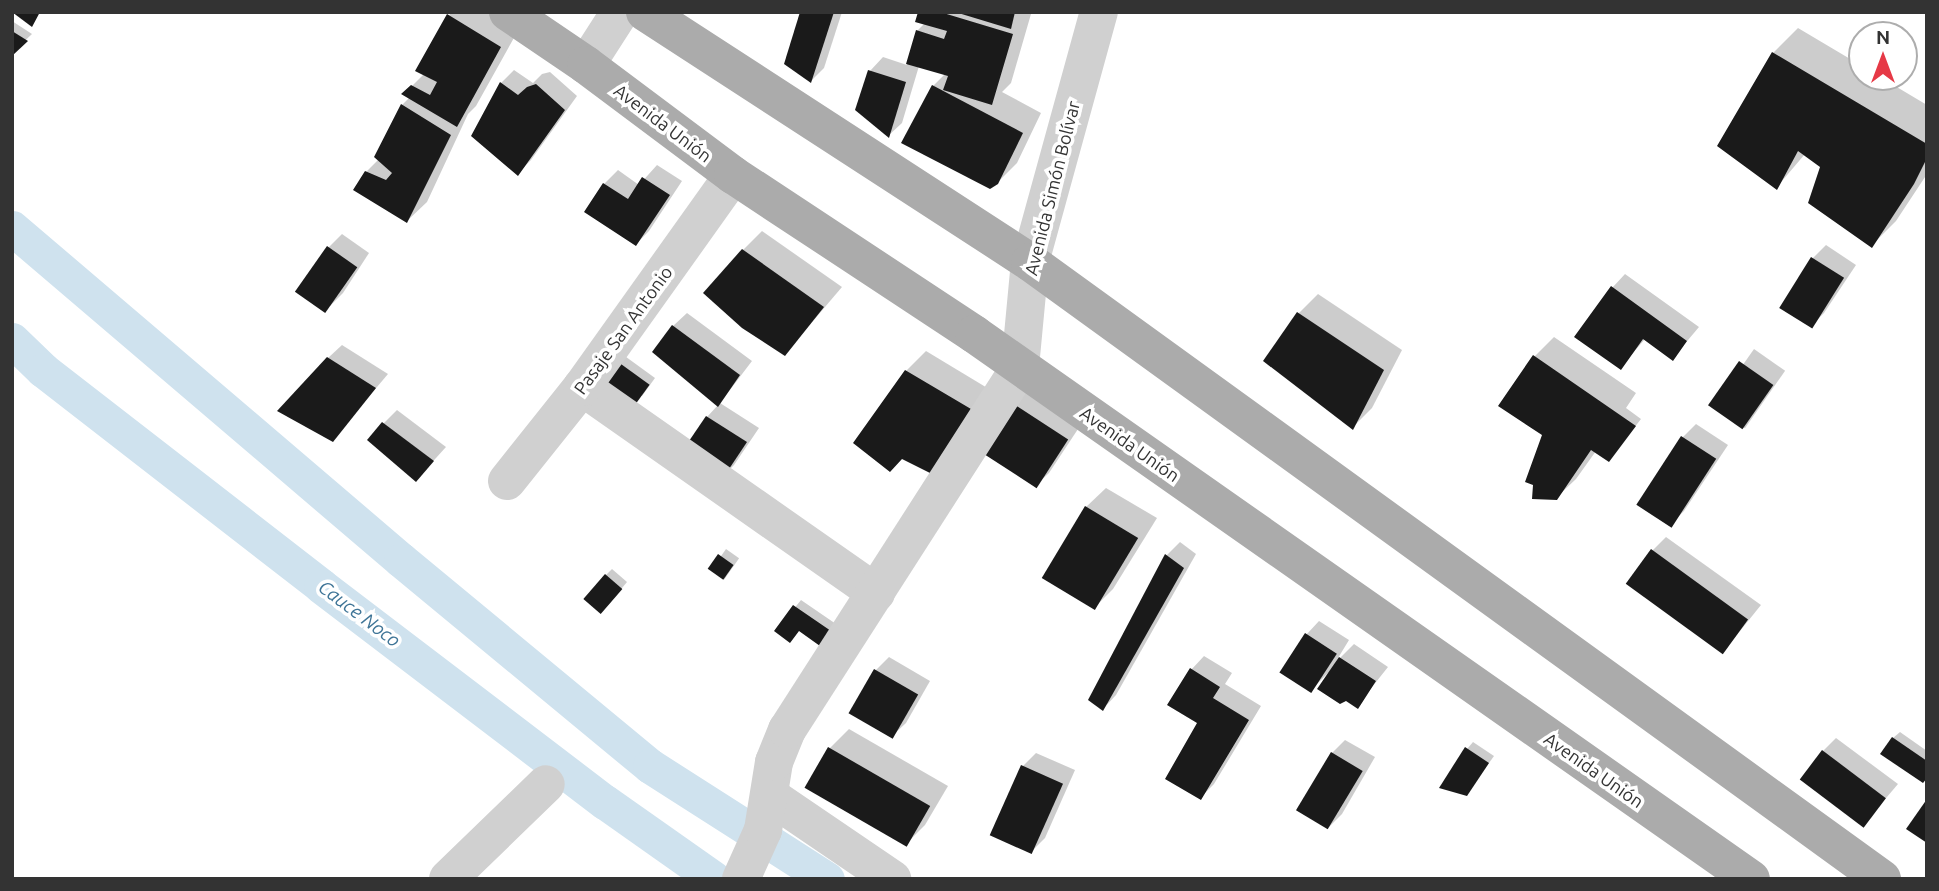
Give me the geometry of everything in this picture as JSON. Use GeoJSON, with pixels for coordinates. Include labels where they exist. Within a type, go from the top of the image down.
{"type":"FeatureCollection","features":[{"type":"Feature","properties":{"kind":"main road","name":"Avenida Unión"},"geometry":{"type":"LineString","coordinates":[[508,12],[586,65],[733,175],[974,334],[1751,879]]}},
{"type":"Feature","properties":{"kind":"main road"},"geometry":{"type":"LineString","coordinates":[[645,12],[1030,262],[1882,879]]}},
{"type":"Feature","properties":{"kind":"street"},"geometry":{"type":"LineString","coordinates":[[586,65],[620,12]]}},
{"type":"Feature","properties":{"kind":"street","name":"Avenida Simón Bolívar"},"geometry":{"type":"LineString","coordinates":[[1020,367],[1030,262],[1099,12]]}},
{"type":"Feature","properties":{"kind":"street","name":"Pasaje San Antonio"},"geometry":{"type":"LineString","coordinates":[[507,481],[583,387],[733,175]]}},
{"type":"Feature","properties":{"kind":"street"},"geometry":{"type":"LineString","coordinates":[[741,879],[767,813],[774,762],[788,730],[1020,367]]}},
{"type":"Feature","properties":{"kind":"street"},"geometry":{"type":"LineString","coordinates":[[583,387],[876,593]]}},
{"type":"Feature","properties":{"kind":"street"},"geometry":{"type":"LineString","coordinates":[[448,879],[546,784]]}},
{"type":"Feature","properties":{"kind":"street"},"geometry":{"type":"LineString","coordinates":[[767,813],[892,879]]}},
{"type":"Feature","properties":{"kind":"building"},"geometry":{"type":"Polygon","coordinates":[[[12,12],[40,12],[32,27],[12,12]]]}},
{"type":"Feature","properties":{"kind":"building"},"geometry":{"type":"Polygon","coordinates":[[[800,12],[834,12],[811,83],[784,64],[800,12]]]}},
{"type":"Feature","properties":{"kind":"building"},"geometry":{"type":"Polygon","coordinates":[[[918,12],[940,12],[1013,34],[992,105],[943,90],[948,76],[906,64],[916,30],[944,39],[947,31],[915,22],[918,12]]]}},
{"type":"Feature","properties":{"kind":"building"},"geometry":{"type":"Polygon","coordinates":[[[955,12],[1015,12],[1011,29],[955,12]]]}},
{"type":"Feature","properties":{"kind":"building"},"geometry":{"type":"Polygon","coordinates":[[[447,14],[501,47],[457,127],[401,94],[411,85],[430,95],[437,82],[415,71],[447,14]]]}},
{"type":"Feature","properties":{"kind":"building"},"geometry":{"type":"Polygon","coordinates":[[[12,31],[28,41],[12,56],[12,31]]]}},
{"type":"Feature","properties":{"kind":"building"},"geometry":{"type":"Polygon","coordinates":[[[1772,52],[1927,144],[1927,158],[1914,184],[1872,248],[1808,203],[1820,167],[1798,151],[1777,190],[1717,146],[1772,52]]]}},
{"type":"Feature","properties":{"kind":"building"},"geometry":{"type":"Polygon","coordinates":[[[868,70],[906,82],[889,138],[855,110],[868,70]]]}},
{"type":"Feature","properties":{"kind":"building"},"geometry":{"type":"Polygon","coordinates":[[[500,82],[518,95],[527,87],[536,84],[565,110],[518,176],[471,136],[500,82]]]}},
{"type":"Feature","properties":{"kind":"building"},"geometry":{"type":"Polygon","coordinates":[[[932,85],[1023,133],[998,184],[990,189],[901,143],[932,85]]]}},
{"type":"Feature","properties":{"kind":"building"},"geometry":{"type":"Polygon","coordinates":[[[401,104],[451,135],[407,223],[353,190],[365,171],[386,180],[392,173],[374,157],[401,104]]]}},
{"type":"Feature","properties":{"kind":"building"},"geometry":{"type":"Polygon","coordinates":[[[642,177],[670,195],[636,246],[584,212],[603,183],[628,199],[642,177]]]}},
{"type":"Feature","properties":{"kind":"building"},"geometry":{"type":"Polygon","coordinates":[[[327,246],[357,267],[325,313],[295,292],[327,246]]]}},
{"type":"Feature","properties":{"kind":"building"},"geometry":{"type":"Polygon","coordinates":[[[742,249],[824,307],[785,356],[742,328],[703,293],[742,249]]]}},
{"type":"Feature","properties":{"kind":"building"},"geometry":{"type":"Polygon","coordinates":[[[1811,257],[1844,278],[1812,329],[1779,308],[1811,257]]]}},
{"type":"Feature","properties":{"kind":"building"},"geometry":{"type":"Polygon","coordinates":[[[1611,286],[1687,341],[1673,361],[1643,339],[1621,370],[1574,337],[1611,286]]]}},
{"type":"Feature","properties":{"kind":"building"},"geometry":{"type":"Polygon","coordinates":[[[1297,312],[1384,370],[1353,430],[1263,361],[1297,312]]]}},
{"type":"Feature","properties":{"kind":"building"},"geometry":{"type":"Polygon","coordinates":[[[672,325],[740,375],[718,407],[652,352],[672,325]]]}},
{"type":"Feature","properties":{"kind":"building"},"geometry":{"type":"Polygon","coordinates":[[[1533,355],[1636,426],[1609,462],[1591,450],[1557,500],[1532,499],[1533,485],[1525,482],[1542,435],[1498,406],[1533,355]]]}},
{"type":"Feature","properties":{"kind":"building"},"geometry":{"type":"Polygon","coordinates":[[[327,357],[376,388],[333,442],[277,411],[327,357]]]}},
{"type":"Feature","properties":{"kind":"building"},"geometry":{"type":"Polygon","coordinates":[[[614,359],[650,385],[635,404],[600,378],[614,359]]]}},
{"type":"Feature","properties":{"kind":"building"},"geometry":{"type":"Polygon","coordinates":[[[1739,361],[1773,385],[1742,429],[1708,405],[1739,361]]]}},
{"type":"Feature","properties":{"kind":"building"},"geometry":{"type":"Polygon","coordinates":[[[905,370],[971,409],[938,477],[902,459],[890,472],[853,443],[905,370]]]}},
{"type":"Feature","properties":{"kind":"building"},"geometry":{"type":"Polygon","coordinates":[[[1012,403],[1068,439],[1037,488],[980,452],[1012,403]]]}},
{"type":"Feature","properties":{"kind":"building"},"geometry":{"type":"Polygon","coordinates":[[[706,416],[747,442],[721,481],[687,444],[706,416]]]}},
{"type":"Feature","properties":{"kind":"building"},"geometry":{"type":"Polygon","coordinates":[[[382,422],[434,461],[416,482],[367,440],[382,422]]]}},
{"type":"Feature","properties":{"kind":"building"},"geometry":{"type":"Polygon","coordinates":[[[1681,436],[1716,459],[1672,528],[1636,505],[1681,436]]]}},
{"type":"Feature","properties":{"kind":"building"},"geometry":{"type":"Polygon","coordinates":[[[1085,506],[1138,538],[1095,610],[1042,578],[1085,506]]]}},
{"type":"Feature","properties":{"kind":"building"},"geometry":{"type":"Polygon","coordinates":[[[1651,549],[1748,620],[1723,654],[1626,584],[1651,549]]]}},
{"type":"Feature","properties":{"kind":"building"},"geometry":{"type":"Polygon","coordinates":[[[718,554],[734,565],[723,580],[708,569],[718,554]]]}},
{"type":"Feature","properties":{"kind":"building"},"geometry":{"type":"Polygon","coordinates":[[[1165,554],[1184,568],[1103,711],[1088,700],[1165,554]]]}},
{"type":"Feature","properties":{"kind":"building"},"geometry":{"type":"Polygon","coordinates":[[[605,574],[622,589],[601,614],[583,599],[605,574]]]}},
{"type":"Feature","properties":{"kind":"building"},"geometry":{"type":"Polygon","coordinates":[[[793,605],[831,631],[820,646],[799,631],[790,643],[774,631],[793,605]]]}},
{"type":"Feature","properties":{"kind":"building"},"geometry":{"type":"Polygon","coordinates":[[[1305,633],[1337,654],[1311,693],[1279,672],[1305,633]]]}},
{"type":"Feature","properties":{"kind":"building"},"geometry":{"type":"Polygon","coordinates":[[[1339,657],[1376,681],[1358,709],[1346,701],[1340,704],[1317,689],[1339,657]]]}},
{"type":"Feature","properties":{"kind":"building"},"geometry":{"type":"Polygon","coordinates":[[[1190,668],[1220,687],[1213,698],[1249,720],[1201,800],[1165,779],[1197,723],[1167,705],[1190,668]]]}},
{"type":"Feature","properties":{"kind":"building"},"geometry":{"type":"Polygon","coordinates":[[[874,669],[918,694],[893,739],[848,713],[874,669]]]}},
{"type":"Feature","properties":{"kind":"building"},"geometry":{"type":"Polygon","coordinates":[[[1892,737],[1927,761],[1927,778],[1923,783],[1880,754],[1892,737]]]}},
{"type":"Feature","properties":{"kind":"building"},"geometry":{"type":"Polygon","coordinates":[[[828,747],[930,806],[907,847],[804,788],[828,747]]]}},
{"type":"Feature","properties":{"kind":"building"},"geometry":{"type":"Polygon","coordinates":[[[1465,747],[1489,763],[1467,796],[1439,788],[1465,747]]]}},
{"type":"Feature","properties":{"kind":"building"},"geometry":{"type":"Polygon","coordinates":[[[1822,750],[1886,798],[1864,828],[1800,780],[1822,750]]]}},
{"type":"Feature","properties":{"kind":"building"},"geometry":{"type":"Polygon","coordinates":[[[1331,752],[1363,771],[1328,829],[1296,810],[1331,752]]]}},
{"type":"Feature","properties":{"kind":"building"},"geometry":{"type":"Polygon","coordinates":[[[1021,765],[1063,784],[1032,854],[990,835],[1021,765]]]}},
{"type":"Feature","properties":{"kind":"building"},"geometry":{"type":"Polygon","coordinates":[[[1927,799],[1927,843],[1906,829],[1927,799]]]}},
{"type":"Feature","properties":{"kind":"waterway"},"geometry":{"type":"LineString","coordinates":[[12,228],[401,560],[650,766],[827,879]]}},
{"type":"Feature","properties":{"kind":"waterway","name":"Cauce Noco"},"geometry":{"type":"LineString","coordinates":[[12,340],[43,370],[321,586],[605,802],[714,879]]}}]}
